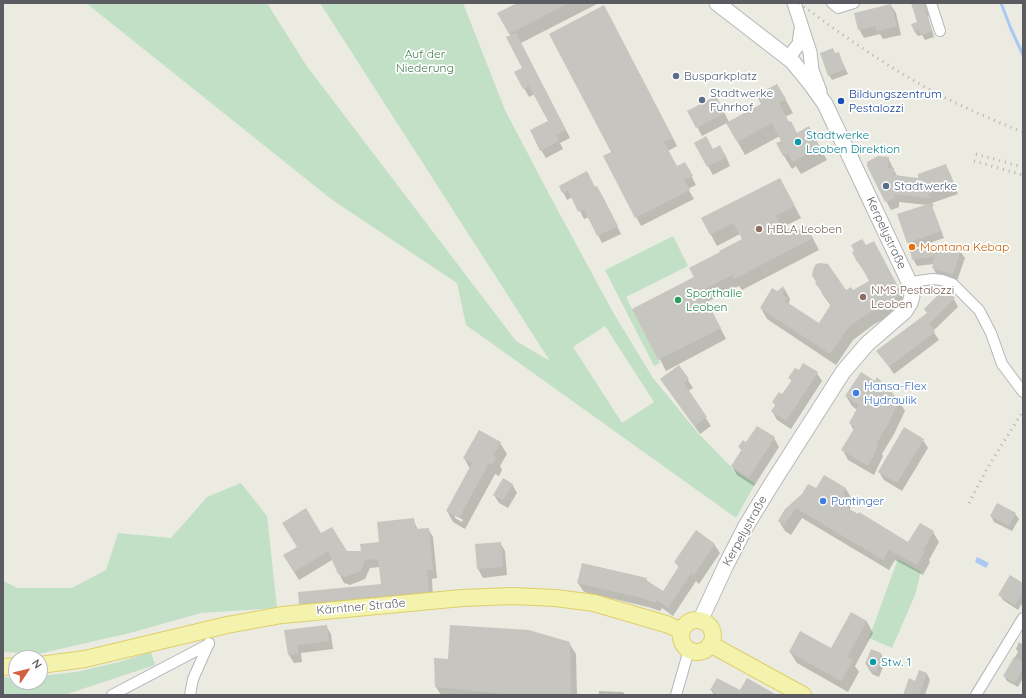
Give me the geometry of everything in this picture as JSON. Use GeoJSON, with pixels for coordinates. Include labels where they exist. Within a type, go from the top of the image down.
{"type":"FeatureCollection","features":[{"type":"Feature","properties":{"kind":"main road","name":"Kerpelystraße"},"geometry":{"type":"LineString","coordinates":[[700,621],[746,526],[799,439],[846,367],[867,344],[905,311],[912,296],[910,284],[825,104],[792,61],[717,3]]}},
{"type":"Feature","properties":{"kind":"main road","name":"Kärntner Straße"},"geometry":{"type":"LineString","coordinates":[[48,664],[85,659],[215,628],[282,615],[454,599],[512,596],[556,598],[594,603],[666,624],[682,631]]}},
{"type":"Feature","properties":{"kind":"main road"},"geometry":{"type":"LineString","coordinates":[[692,621],[700,621],[706,623],[710,628],[712,639],[706,649],[695,652],[689,650],[682,642],[682,631],[692,621]]}},
{"type":"Feature","properties":{"kind":"main road"},"geometry":{"type":"LineString","coordinates":[[710,644],[803,695]]}},
{"type":"Feature","properties":{"kind":"street"},"geometry":{"type":"LineString","coordinates":[[794,3],[801,29],[810,52],[812,70],[825,104]]}},
{"type":"Feature","properties":{"kind":"street"},"geometry":{"type":"LineString","coordinates":[[832,3],[838,8],[854,3]]}},
{"type":"Feature","properties":{"kind":"street"},"geometry":{"type":"LineString","coordinates":[[931,3],[940,31]]}},
{"type":"Feature","properties":{"kind":"street"},"geometry":{"type":"LineString","coordinates":[[801,29],[799,44],[792,61],[801,61],[810,52]]}},
{"type":"Feature","properties":{"kind":"street"},"geometry":{"type":"LineString","coordinates":[[910,284],[918,280],[933,279],[942,280],[953,284],[979,310],[991,333],[1002,364],[1023,392]]}},
{"type":"Feature","properties":{"kind":"street"},"geometry":{"type":"LineString","coordinates":[[976,695],[1023,618]]}},
{"type":"Feature","properties":{"kind":"street"},"geometry":{"type":"LineString","coordinates":[[190,695],[194,679],[215,628]]}},
{"type":"Feature","properties":{"kind":"street"},"geometry":{"type":"LineString","coordinates":[[112,695],[209,644]]}},
{"type":"Feature","properties":{"kind":"street"},"geometry":{"type":"LineString","coordinates":[[676,695],[689,650]]}},
{"type":"Feature","properties":{"kind":"green space","name":"Auf der Niederung"},"geometry":{"type":"Polygon","coordinates":[[[86,3],[267,3],[306,65],[516,341],[550,361],[320,3],[463,3],[505,110],[614,314],[653,378],[698,433],[733,469],[755,484],[736,518],[466,325],[457,283],[331,199],[86,3]],[[605,326],[573,347],[622,423],[654,402],[605,326]]]}},
{"type":"Feature","properties":{"kind":"green space"},"geometry":{"type":"Polygon","coordinates":[[[673,236],[688,266],[626,297],[660,363],[654,366],[605,270],[673,236]]]}},
{"type":"Feature","properties":{"kind":"green space"},"geometry":{"type":"Polygon","coordinates":[[[241,483],[267,516],[277,608],[201,613],[130,633],[48,652],[48,650],[8,650],[8,652],[3,652],[3,581],[18,588],[72,588],[106,570],[118,533],[171,538],[207,497],[241,483]]]}},
{"type":"Feature","properties":{"kind":"green space"},"geometry":{"type":"Polygon","coordinates":[[[898,559],[921,572],[915,595],[892,648],[869,638],[898,559]]]}},
{"type":"Feature","properties":{"kind":"green space"},"geometry":{"type":"Polygon","coordinates":[[[151,652],[155,665],[64,695],[3,695],[3,677],[8,677],[8,690],[48,690],[48,675],[76,672],[119,662],[151,652]]]}},
{"type":"Feature","properties":{"kind":"water"},"geometry":{"type":"Polygon","coordinates":[[[977,557],[989,563],[986,568],[975,562],[977,557]]]}},
{"type":"Feature","properties":{"kind":"building"},"geometry":{"type":"Polygon","coordinates":[[[517,3],[569,3],[509,34],[497,13],[517,3]]]}},
{"type":"Feature","properties":{"kind":"building"},"geometry":{"type":"Polygon","coordinates":[[[911,3],[924,3],[925,11],[932,31],[921,35],[919,29],[914,31],[911,24],[917,22],[911,3]]]}},
{"type":"Feature","properties":{"kind":"building"},"geometry":{"type":"Polygon","coordinates":[[[891,4],[897,26],[877,31],[875,26],[858,30],[854,13],[891,4]]]}},
{"type":"Feature","properties":{"kind":"building"},"geometry":{"type":"Polygon","coordinates":[[[604,5],[673,138],[664,142],[677,166],[685,162],[693,176],[684,180],[690,190],[635,218],[603,156],[611,152],[549,34],[604,5]]]}},
{"type":"Feature","properties":{"kind":"building"},"geometry":{"type":"Polygon","coordinates":[[[516,33],[566,130],[556,135],[559,141],[540,151],[530,130],[548,121],[529,86],[523,89],[514,72],[522,68],[506,37],[516,33]]]}},
{"type":"Feature","properties":{"kind":"building"},"geometry":{"type":"Polygon","coordinates":[[[833,48],[835,53],[839,52],[845,69],[828,76],[820,53],[833,48]]]}},
{"type":"Feature","properties":{"kind":"building"},"geometry":{"type":"Polygon","coordinates":[[[777,84],[786,99],[779,103],[789,122],[791,121],[797,133],[809,126],[820,147],[793,162],[788,154],[783,156],[776,143],[781,141],[772,123],[737,142],[726,123],[761,104],[756,95],[777,84]]]}},
{"type":"Feature","properties":{"kind":"building"},"geometry":{"type":"Polygon","coordinates":[[[716,96],[725,113],[696,128],[687,111],[716,96]]]}},
{"type":"Feature","properties":{"kind":"building"},"geometry":{"type":"Polygon","coordinates":[[[706,136],[713,149],[720,145],[726,157],[707,167],[694,143],[706,136]]]}},
{"type":"Feature","properties":{"kind":"building"},"geometry":{"type":"Polygon","coordinates":[[[878,156],[889,157],[888,168],[894,168],[894,175],[918,178],[918,174],[946,164],[954,185],[928,194],[930,198],[894,194],[895,198],[885,202],[867,166],[867,162],[878,156]]]}},
{"type":"Feature","properties":{"kind":"building"},"geometry":{"type":"Polygon","coordinates":[[[587,171],[595,187],[597,186],[618,226],[597,236],[584,209],[578,212],[568,190],[562,193],[559,186],[587,171]]]}},
{"type":"Feature","properties":{"kind":"building"},"geometry":{"type":"Polygon","coordinates":[[[780,178],[795,206],[776,216],[783,232],[795,226],[797,231],[807,226],[813,238],[734,279],[732,275],[701,291],[721,328],[658,360],[632,309],[694,277],[689,268],[742,239],[733,223],[710,235],[701,218],[780,178]]]}},
{"type":"Feature","properties":{"kind":"building"},"geometry":{"type":"Polygon","coordinates":[[[931,203],[941,231],[907,243],[897,214],[931,203]]]}},
{"type":"Feature","properties":{"kind":"building","name":"NMS Pestalozzi Leoben"},"geometry":{"type":"Polygon","coordinates":[[[862,239],[866,245],[874,241],[902,294],[867,314],[850,326],[830,354],[760,308],[772,288],[777,291],[784,286],[783,295],[787,298],[785,301],[819,323],[831,304],[815,283],[817,282],[812,276],[815,265],[819,263],[828,264],[846,290],[851,287],[853,290],[869,281],[859,261],[857,262],[852,252],[854,251],[851,245],[862,239]]]}},
{"type":"Feature","properties":{"kind":"building"},"geometry":{"type":"Polygon","coordinates":[[[949,246],[961,250],[953,274],[932,268],[935,256],[912,260],[910,250],[949,246]]]}},
{"type":"Feature","properties":{"kind":"building"},"geometry":{"type":"Polygon","coordinates":[[[945,288],[955,298],[929,324],[935,332],[889,367],[876,351],[927,313],[924,309],[945,288]]]}},
{"type":"Feature","properties":{"kind":"building"},"geometry":{"type":"Polygon","coordinates":[[[803,363],[818,372],[786,421],[771,411],[776,404],[772,402],[779,392],[782,394],[792,380],[788,378],[795,368],[799,370],[803,363]]]}},
{"type":"Feature","properties":{"kind":"building"},"geometry":{"type":"Polygon","coordinates":[[[679,365],[689,379],[684,383],[707,417],[694,426],[660,379],[679,365]]]}},
{"type":"Feature","properties":{"kind":"building"},"geometry":{"type":"Polygon","coordinates":[[[861,372],[875,381],[877,377],[899,400],[888,424],[876,444],[878,446],[868,466],[841,450],[855,427],[849,423],[859,405],[845,396],[861,372]]]}},
{"type":"Feature","properties":{"kind":"building"},"geometry":{"type":"Polygon","coordinates":[[[757,426],[775,437],[749,478],[731,466],[742,449],[738,447],[743,440],[746,442],[757,426]]]}},
{"type":"Feature","properties":{"kind":"building"},"geometry":{"type":"Polygon","coordinates":[[[904,427],[924,439],[897,483],[878,472],[904,427]]]}},
{"type":"Feature","properties":{"kind":"building"},"geometry":{"type":"Polygon","coordinates":[[[479,430],[501,442],[493,456],[496,458],[492,465],[489,463],[459,518],[446,511],[472,463],[463,458],[479,430]]]}},
{"type":"Feature","properties":{"kind":"building"},"geometry":{"type":"Polygon","coordinates":[[[824,475],[846,488],[843,494],[845,496],[841,504],[858,514],[859,512],[908,542],[920,523],[934,531],[923,550],[925,551],[917,565],[889,550],[883,560],[796,508],[784,525],[778,521],[785,509],[802,494],[808,484],[816,488],[824,475]]]}},
{"type":"Feature","properties":{"kind":"building"},"geometry":{"type":"Polygon","coordinates":[[[503,478],[513,484],[503,500],[493,495],[503,478]]]}},
{"type":"Feature","properties":{"kind":"building"},"geometry":{"type":"Polygon","coordinates":[[[997,503],[1016,513],[1009,526],[990,516],[997,503]]]}},
{"type":"Feature","properties":{"kind":"building"},"geometry":{"type":"Polygon","coordinates":[[[306,508],[321,533],[332,527],[347,551],[361,551],[360,544],[379,542],[377,522],[414,518],[415,529],[429,528],[433,570],[427,570],[429,592],[299,604],[298,592],[381,584],[378,559],[365,560],[361,571],[345,577],[338,574],[328,551],[294,572],[283,555],[297,547],[282,523],[306,508]]]}},
{"type":"Feature","properties":{"kind":"building"},"geometry":{"type":"Polygon","coordinates":[[[696,530],[715,544],[694,575],[691,573],[668,608],[657,600],[655,603],[642,598],[577,583],[582,563],[647,578],[646,580],[663,591],[679,566],[674,562],[696,530]]]}},
{"type":"Feature","properties":{"kind":"building"},"geometry":{"type":"Polygon","coordinates":[[[501,542],[503,567],[477,569],[475,544],[501,542]]]}},
{"type":"Feature","properties":{"kind":"building"},"geometry":{"type":"Polygon","coordinates":[[[1010,575],[1023,583],[1023,592],[1015,605],[998,595],[1010,575]]]}},
{"type":"Feature","properties":{"kind":"building"},"geometry":{"type":"Polygon","coordinates":[[[851,612],[867,621],[847,657],[853,660],[841,681],[789,652],[800,631],[831,648],[851,612]]]}},
{"type":"Feature","properties":{"kind":"building"},"geometry":{"type":"Polygon","coordinates":[[[327,625],[329,641],[297,645],[298,654],[288,655],[284,630],[327,625]]]}},
{"type":"Feature","properties":{"kind":"building"},"geometry":{"type":"Polygon","coordinates":[[[450,625],[529,630],[570,642],[571,695],[517,695],[435,687],[434,658],[448,659],[450,625]]]}},
{"type":"Feature","properties":{"kind":"building","name":"Stw. 1"},"geometry":{"type":"Polygon","coordinates":[[[871,649],[881,653],[879,660],[881,660],[876,672],[868,669],[869,666],[865,664],[871,649]]]}},
{"type":"Feature","properties":{"kind":"building"},"geometry":{"type":"Polygon","coordinates":[[[1014,657],[1023,662],[1023,668],[1015,683],[1003,676],[1014,657]]]}},
{"type":"Feature","properties":{"kind":"building"},"geometry":{"type":"Polygon","coordinates":[[[919,670],[927,673],[919,695],[903,695],[909,678],[915,681],[919,670]]]}},
{"type":"Feature","properties":{"kind":"building"},"geometry":{"type":"Polygon","coordinates":[[[717,678],[740,690],[747,678],[777,695],[719,695],[710,690],[717,678]]]}},
{"type":"Feature","properties":{"kind":"waterway"},"geometry":{"type":"LineString","coordinates":[[1001,3],[1023,55]]}},
{"type":"Feature","properties":{"kind":"railway"},"geometry":{"type":"LineString","coordinates":[[799,3],[857,44],[918,83],[943,97],[1023,132]]}},
{"type":"Feature","properties":{"kind":"railway"},"geometry":{"type":"LineString","coordinates":[[976,154],[1023,167]]}},
{"type":"Feature","properties":{"kind":"railway"},"geometry":{"type":"LineString","coordinates":[[974,161],[1023,175]]}},
{"type":"Feature","properties":{"kind":"railway"},"geometry":{"type":"LineString","coordinates":[[969,503],[988,467],[1023,411]]}},
{"type":"Feature","properties":{"kind":"place","name":"Busparkplatz"},"geometry":{"type":"Point","coordinates":[676,76]}},
{"type":"Feature","properties":{"kind":"place","name":"Stadtwerke Fuhrhof"},"geometry":{"type":"Point","coordinates":[702,100]}},
{"type":"Feature","properties":{"kind":"place","name":"Bildungszentrum Pestalozzi"},"geometry":{"type":"Point","coordinates":[841,101]}},
{"type":"Feature","properties":{"kind":"place","name":"Stadtwerke Leoben Direktion"},"geometry":{"type":"Point","coordinates":[798,142]}},
{"type":"Feature","properties":{"kind":"place","name":"Stadtwerke"},"geometry":{"type":"Point","coordinates":[886,186]}},
{"type":"Feature","properties":{"kind":"place","name":"HBLA Leoben"},"geometry":{"type":"Point","coordinates":[759,229]}},
{"type":"Feature","properties":{"kind":"place","name":"Montana Kebap"},"geometry":{"type":"Point","coordinates":[912,247]}},
{"type":"Feature","properties":{"kind":"place","name":"NMS Pestalozzi Leoben"},"geometry":{"type":"Point","coordinates":[863,297]}},
{"type":"Feature","properties":{"kind":"place","name":"Sporthalle Leoben"},"geometry":{"type":"Point","coordinates":[678,300]}},
{"type":"Feature","properties":{"kind":"place","name":"Hansa-Flex Hydraulik"},"geometry":{"type":"Point","coordinates":[856,393]}},
{"type":"Feature","properties":{"kind":"place","name":"Puntinger"},"geometry":{"type":"Point","coordinates":[823,501]}},
{"type":"Feature","properties":{"kind":"place","name":"Stw. 1"},"geometry":{"type":"Point","coordinates":[873,662]}}]}
